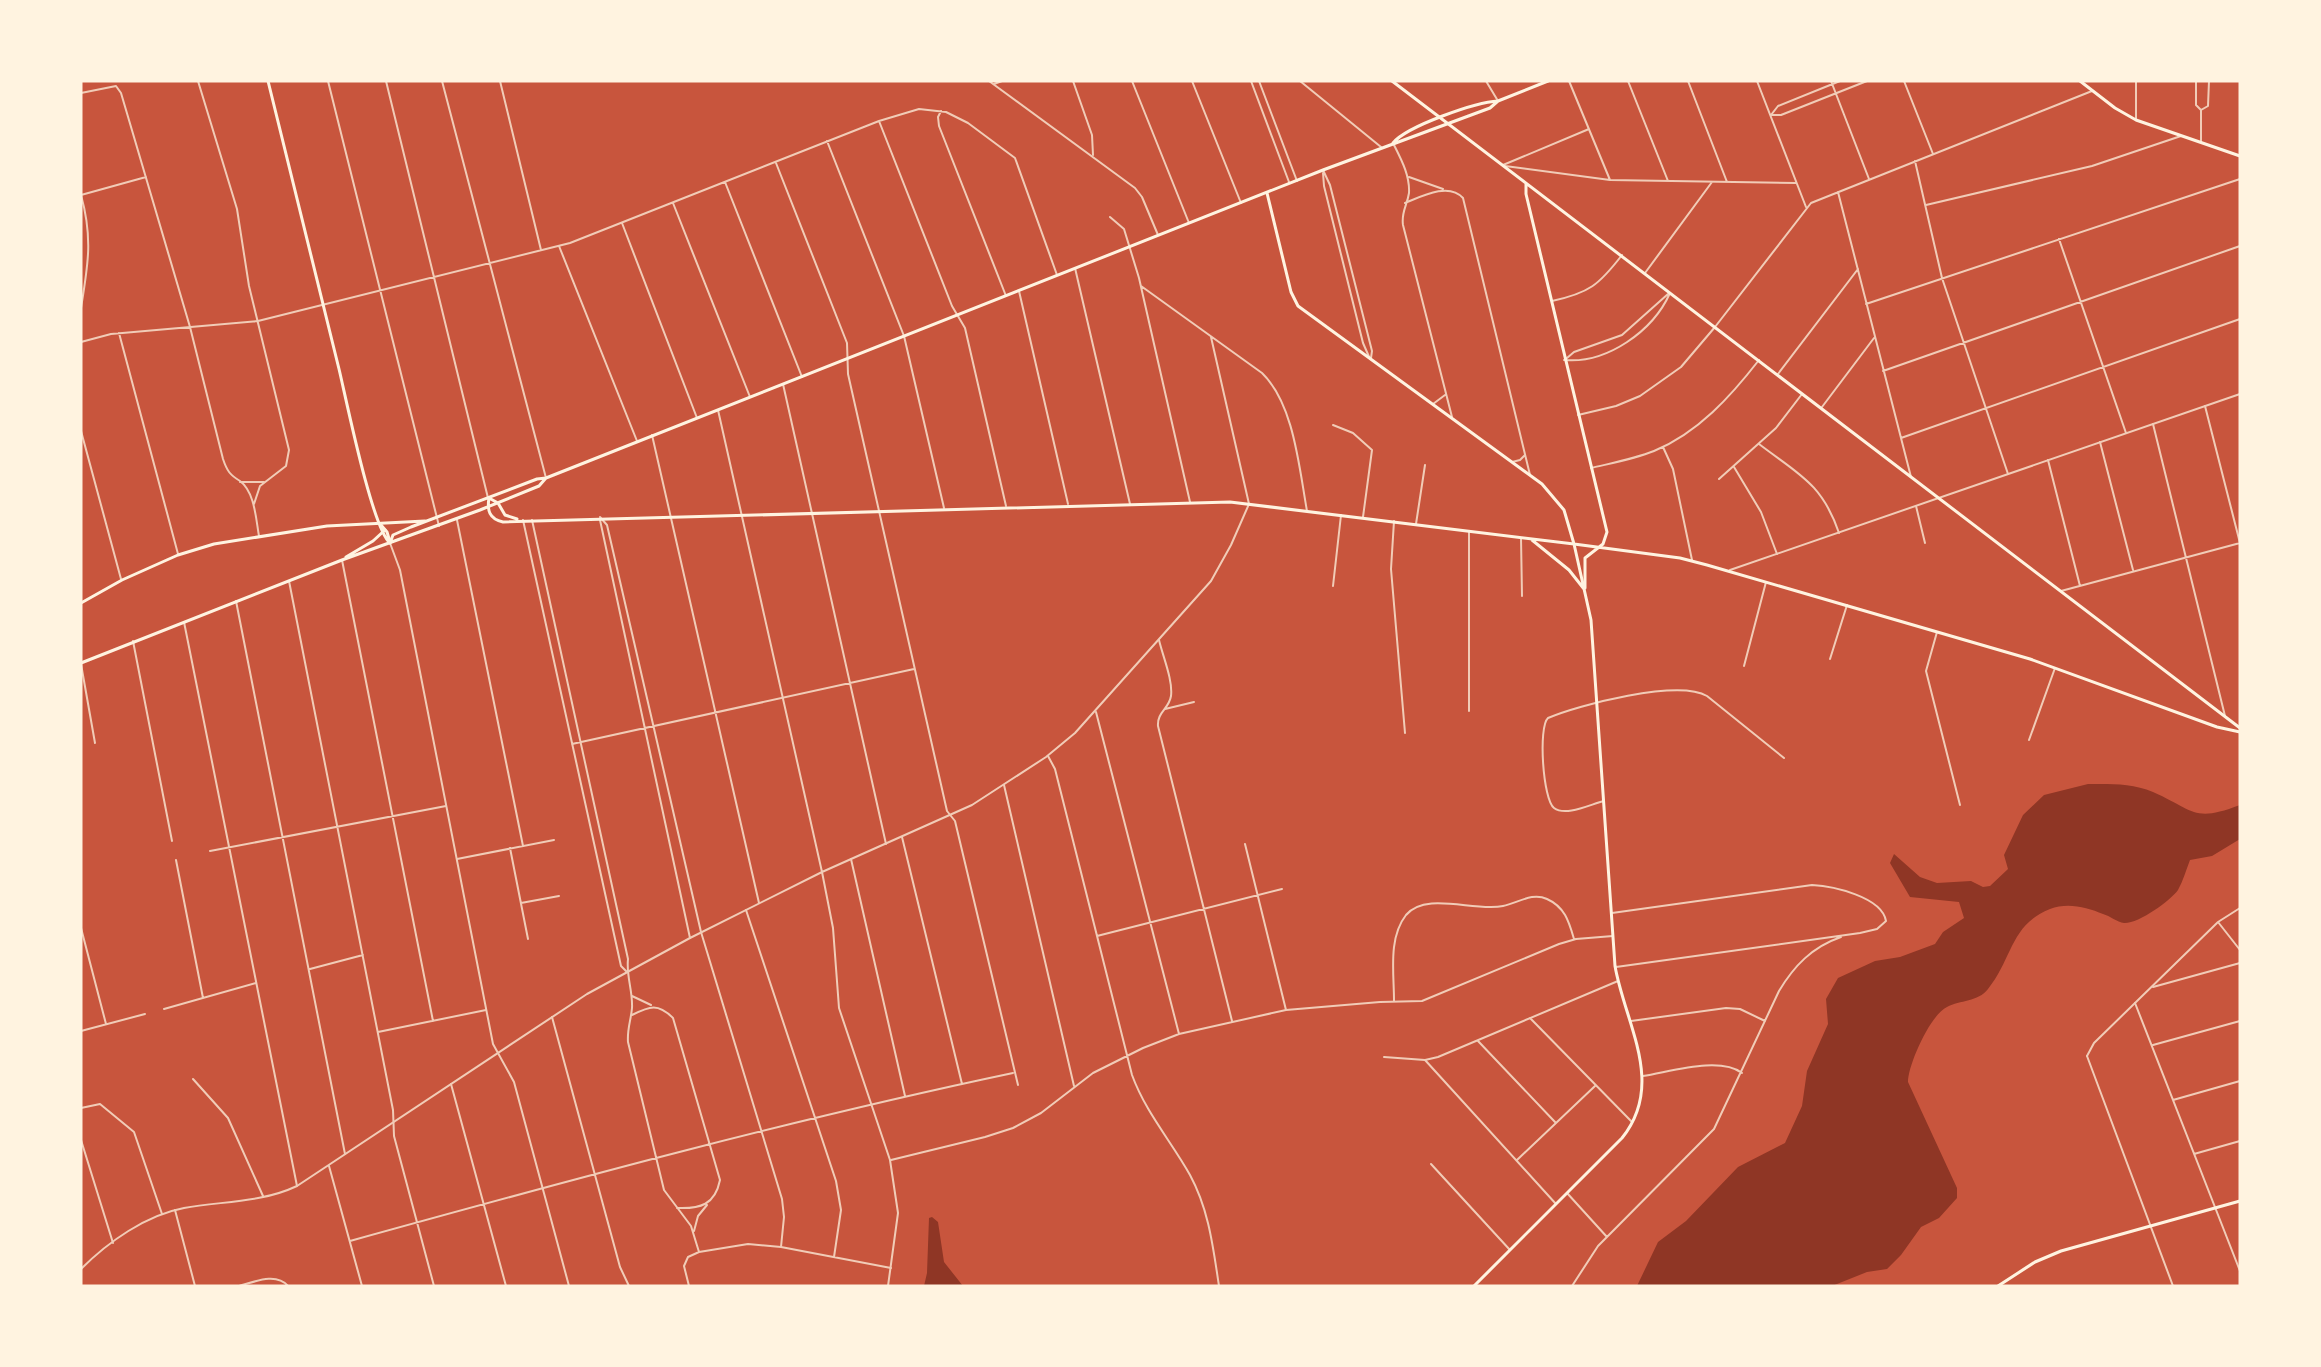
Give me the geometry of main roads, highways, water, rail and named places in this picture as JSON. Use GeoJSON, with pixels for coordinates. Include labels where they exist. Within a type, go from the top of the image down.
{"type":"FeatureCollection","features":[{"type":"Feature","properties":{"kind":"main road"},"geometry":{"type":"LineString","coordinates":[[268,81],[353,430],[380,523],[390,543]]}},
{"type":"Feature","properties":{"kind":"main road"},"geometry":{"type":"LineString","coordinates":[[1392,81],[1401,85],[1440,119],[1622,255],[2240,728]]}},
{"type":"Feature","properties":{"kind":"main road"},"geometry":{"type":"LineString","coordinates":[[390,543],[394,534],[537,479],[546,478],[1381,147],[1402,142],[1490,108],[1498,101],[1548,81]]}},
{"type":"Feature","properties":{"kind":"main road"},"geometry":{"type":"LineString","coordinates":[[2080,81],[2136,120],[2240,156]]}},
{"type":"Feature","properties":{"kind":"main road"},"geometry":{"type":"LineString","coordinates":[[1394,143],[1400,135],[1488,101],[1498,101]]}},
{"type":"Feature","properties":{"kind":"main road"},"geometry":{"type":"LineString","coordinates":[[1526,184],[1526,194],[1564,360],[1607,532],[1606,541],[1601,547],[1585,558],[1585,590]]}},
{"type":"Feature","properties":{"kind":"main road"},"geometry":{"type":"LineString","coordinates":[[1267,192],[1297,304],[1530,475],[1547,489],[1561,506],[1574,544],[1591,620],[1616,968],[1640,1050],[1643,1076],[1640,1100],[1632,1122],[1622,1138],[1474,1286]]}},
{"type":"Feature","properties":{"kind":"main road"},"geometry":{"type":"LineString","coordinates":[[81,663],[289,580],[457,520],[539,486],[546,478]]}},
{"type":"Feature","properties":{"kind":"main road"},"geometry":{"type":"LineString","coordinates":[[489,498],[498,503],[507,516],[522,520]]}},
{"type":"Feature","properties":{"kind":"main road"},"geometry":{"type":"LineString","coordinates":[[489,498],[487,508],[491,516],[499,521],[1068,504],[1190,502],[1249,504],[1601,547],[1692,560],[2055,668],[2217,727],[2240,732]]}},
{"type":"Feature","properties":{"kind":"main road"},"geometry":{"type":"LineString","coordinates":[[81,603],[122,580],[178,555],[214,544],[327,526],[436,518]]}},
{"type":"Feature","properties":{"kind":"main road"},"geometry":{"type":"LineString","coordinates":[[342,560],[384,532]]}},
{"type":"Feature","properties":{"kind":"main road"},"geometry":{"type":"LineString","coordinates":[[1529,539],[1569,570],[1585,590]]}},
{"type":"Feature","properties":{"kind":"main road"},"geometry":{"type":"LineString","coordinates":[[1998,1286],[2046,1256],[2240,1201]]}}]}
